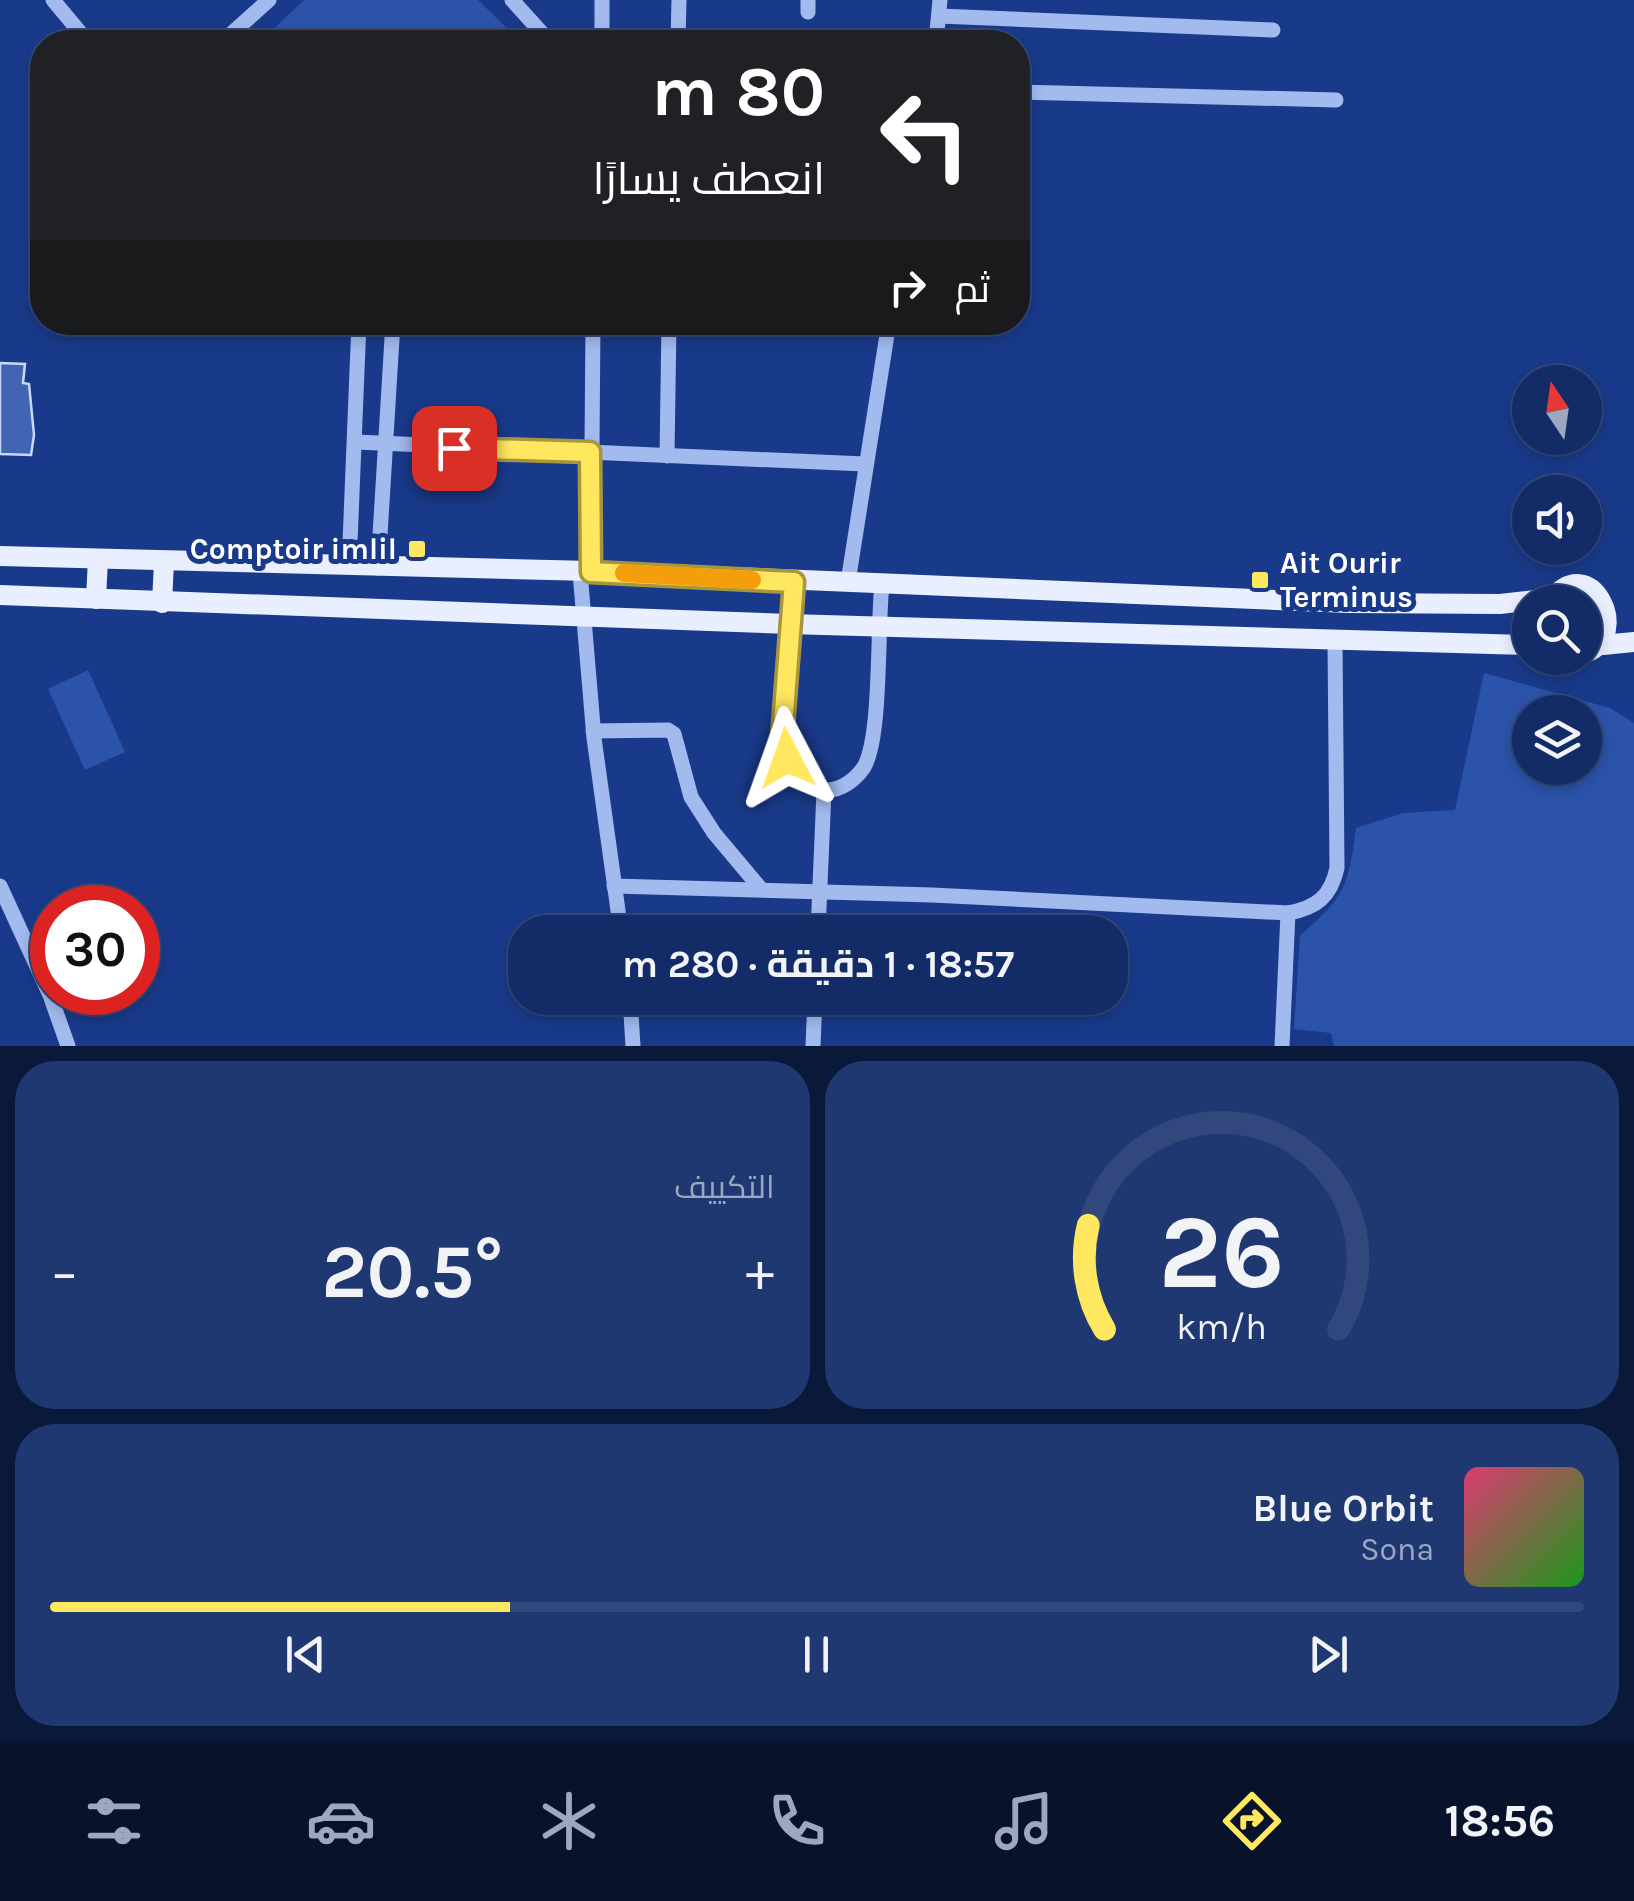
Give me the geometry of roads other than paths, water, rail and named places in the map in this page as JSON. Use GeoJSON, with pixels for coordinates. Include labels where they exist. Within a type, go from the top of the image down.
{"type":"FeatureCollection","features":[{"type":"Feature","properties":{"kind":"main road"},"geometry":{"type":"LineString","coordinates":[[0,556],[585,572],[1348,603],[1512,603]]}},
{"type":"Feature","properties":{"kind":"main road"},"geometry":{"type":"LineString","coordinates":[[96,600],[98,560]]}},
{"type":"Feature","properties":{"kind":"main road"},"geometry":{"type":"LineString","coordinates":[[162,602],[164,562]]}},
{"type":"Feature","properties":{"kind":"main road"},"geometry":{"type":"LineString","coordinates":[[1602,594],[1618,610],[1611,634],[1602,642]]}},
{"type":"Feature","properties":{"kind":"main road"},"geometry":{"type":"LineString","coordinates":[[0,595],[1335,642],[1512,645]]}},
{"type":"Feature","properties":{"kind":"main road"},"geometry":{"type":"LineString","coordinates":[[1602,648],[1634,642]]}},
{"type":"Feature","properties":{"kind":"street"},"geometry":{"type":"LineString","coordinates":[[53,0],[78,30]]}},
{"type":"Feature","properties":{"kind":"street"},"geometry":{"type":"LineString","coordinates":[[236,30],[270,0]]}},
{"type":"Feature","properties":{"kind":"street"},"geometry":{"type":"LineString","coordinates":[[512,0],[539,30]]}},
{"type":"Feature","properties":{"kind":"street"},"geometry":{"type":"LineString","coordinates":[[602,0],[602,30]]}},
{"type":"Feature","properties":{"kind":"street"},"geometry":{"type":"LineString","coordinates":[[678,30],[679,0]]}},
{"type":"Feature","properties":{"kind":"street"},"geometry":{"type":"LineString","coordinates":[[1026,0],[1027,20]]}},
{"type":"Feature","properties":{"kind":"street"},"geometry":{"type":"LineString","coordinates":[[940,8],[1027,20],[1273,30]]}},
{"type":"Feature","properties":{"kind":"street"},"geometry":{"type":"LineString","coordinates":[[1030,92],[1336,100]]}},
{"type":"Feature","properties":{"kind":"street"},"geometry":{"type":"LineString","coordinates":[[349,568],[359,335]]}},
{"type":"Feature","properties":{"kind":"street"},"geometry":{"type":"LineString","coordinates":[[378,568],[392,335]]}},
{"type":"Feature","properties":{"kind":"street"},"geometry":{"type":"LineString","coordinates":[[592,335],[581,614],[618,915]]}},
{"type":"Feature","properties":{"kind":"street"},"geometry":{"type":"LineString","coordinates":[[667,456],[668,335]]}},
{"type":"Feature","properties":{"kind":"street"},"geometry":{"type":"LineString","coordinates":[[848,582],[887,335]]}},
{"type":"Feature","properties":{"kind":"street"},"geometry":{"type":"LineString","coordinates":[[356,442],[864,464]]}},
{"type":"Feature","properties":{"kind":"street"},"geometry":{"type":"LineString","coordinates":[[794,582],[782,738],[794,773],[802,782],[824,790],[842,787],[853,779],[870,751],[882,584]]}},
{"type":"Feature","properties":{"kind":"street"},"geometry":{"type":"LineString","coordinates":[[614,886],[1306,910],[1320,902],[1334,882],[1337,868],[1335,642]]}},
{"type":"Feature","properties":{"kind":"street"},"geometry":{"type":"LineString","coordinates":[[593,731],[668,730],[674,734],[691,798],[714,833],[761,889]]}},
{"type":"Feature","properties":{"kind":"street"},"geometry":{"type":"LineString","coordinates":[[819,915],[824,790]]}},
{"type":"Feature","properties":{"kind":"street"},"geometry":{"type":"LineString","coordinates":[[0,886],[50,995],[68,1046]]}},
{"type":"Feature","properties":{"kind":"street"},"geometry":{"type":"LineString","coordinates":[[1282,1046],[1288,912]]}},
{"type":"Feature","properties":{"kind":"street"},"geometry":{"type":"LineString","coordinates":[[631,1015],[633,1046]]}},
{"type":"Feature","properties":{"kind":"street"},"geometry":{"type":"LineString","coordinates":[[813,1046],[814,1015]]}},
{"type":"Feature","properties":{"kind":"place","name":"Comptoir imlil"},"geometry":{"type":"Point","coordinates":[417,549]}},
{"type":"Feature","properties":{"kind":"place","name":"Ait Ourir Terminus"},"geometry":{"type":"Point","coordinates":[1260,580]}}]}
